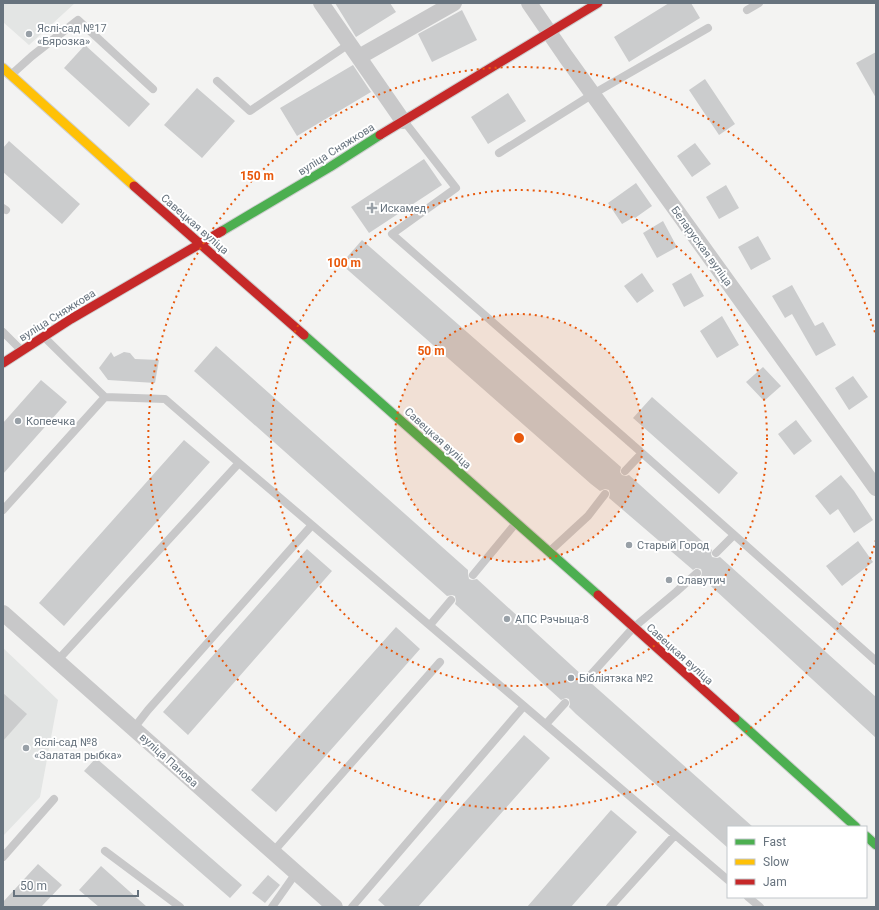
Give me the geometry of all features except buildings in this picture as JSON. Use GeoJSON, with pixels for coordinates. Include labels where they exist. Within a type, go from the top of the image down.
{"type":"FeatureCollection","features":[{"type":"Feature","properties":{"kind":"street"},"geometry":{"type":"LineString","coordinates":[[321,3],[403,121]]}},
{"type":"Feature","properties":{"kind":"street"},"geometry":{"type":"LineString","coordinates":[[359,57],[454,3]]}},
{"type":"Feature","properties":{"kind":"street","name":"Беларуская вуліца"},"geometry":{"type":"LineString","coordinates":[[529,3],[548,32],[876,488]]}},
{"type":"Feature","properties":{"kind":"street","name":"вуліца Сняжкова"},"geometry":{"type":"LineString","coordinates":[[3,363],[71,319],[142,279],[199,243],[330,167],[548,32],[598,3]]}},
{"type":"Feature","properties":{"kind":"street","name":"Савецкая вуліца"},"geometry":{"type":"LineString","coordinates":[[3,68],[517,523],[632,628],[855,826]]}},
{"type":"Feature","properties":{"kind":"street","name":"вуліца Панова"},"geometry":{"type":"LineString","coordinates":[[3,613],[335,907]]}},
{"type":"Feature","properties":{"kind":"street"},"geometry":{"type":"LineString","coordinates":[[867,837],[876,845]]}},
{"type":"Feature","properties":{"kind":"lane"},"geometry":{"type":"LineString","coordinates":[[747,10],[759,3]]}},
{"type":"Feature","properties":{"kind":"lane"},"geometry":{"type":"LineString","coordinates":[[11,75],[32,56],[78,20],[153,89]]}},
{"type":"Feature","properties":{"kind":"lane"},"geometry":{"type":"LineString","coordinates":[[500,153],[593,94],[708,28]]}},
{"type":"Feature","properties":{"kind":"lane"},"geometry":{"type":"LineString","coordinates":[[217,81],[250,111],[349,44]]}},
{"type":"Feature","properties":{"kind":"lane"},"geometry":{"type":"LineString","coordinates":[[403,121],[456,188],[392,234],[876,661]]}},
{"type":"Feature","properties":{"kind":"lane"},"geometry":{"type":"LineString","coordinates":[[3,332],[21,351]]}},
{"type":"Feature","properties":{"kind":"lane"},"geometry":{"type":"LineString","coordinates":[[43,337],[105,397],[165,399],[727,879]]}},
{"type":"Feature","properties":{"kind":"lane"},"geometry":{"type":"LineString","coordinates":[[3,510],[105,397]]}},
{"type":"Feature","properties":{"kind":"lane"},"geometry":{"type":"LineString","coordinates":[[626,471],[642,453]]}},
{"type":"Feature","properties":{"kind":"lane"},"geometry":{"type":"LineString","coordinates":[[57,661],[239,463]]}},
{"type":"Feature","properties":{"kind":"lane"},"geometry":{"type":"LineString","coordinates":[[549,553],[588,516],[605,494]]}},
{"type":"Feature","properties":{"kind":"lane"},"geometry":{"type":"LineString","coordinates":[[473,575],[517,523]]}},
{"type":"Feature","properties":{"kind":"lane"},"geometry":{"type":"LineString","coordinates":[[134,728],[148,710],[312,525]]}},
{"type":"Feature","properties":{"kind":"lane"},"geometry":{"type":"LineString","coordinates":[[716,553],[734,535]]}},
{"type":"Feature","properties":{"kind":"lane"},"geometry":{"type":"LineString","coordinates":[[587,679],[632,628],[697,573]]}},
{"type":"Feature","properties":{"kind":"lane"},"geometry":{"type":"LineString","coordinates":[[430,625],[451,600]]}},
{"type":"Feature","properties":{"kind":"lane"},"geometry":{"type":"LineString","coordinates":[[273,852],[440,662]]}},
{"type":"Feature","properties":{"kind":"lane"},"geometry":{"type":"LineString","coordinates":[[546,724],[565,703]]}},
{"type":"Feature","properties":{"kind":"lane"},"geometry":{"type":"LineString","coordinates":[[352,907],[524,706]]}},
{"type":"Feature","properties":{"kind":"lane"},"geometry":{"type":"LineString","coordinates":[[3,857],[54,799]]}},
{"type":"Feature","properties":{"kind":"lane"},"geometry":{"type":"LineString","coordinates":[[610,907],[675,835]]}},
{"type":"Feature","properties":{"kind":"lane"},"geometry":{"type":"LineString","coordinates":[[105,851],[180,907]]}},
{"type":"Feature","properties":{"kind":"lane"},"geometry":{"type":"LineString","coordinates":[[272,907],[296,872]]}},
{"type":"Feature","properties":{"kind":"lane"},"geometry":{"type":"LineString","coordinates":[[750,902],[760,907]]}},
{"type":"Feature","properties":{"kind":"shaded area","name":"Яслі-сад №17 «Бярозка»"},"geometry":{"type":"Polygon","coordinates":[[[3,3],[75,3],[29,45],[3,22],[3,3]]]}},
{"type":"Feature","properties":{"kind":"shaded area","name":"Яслі-сад №8 «Залатая рыбка»"},"geometry":{"type":"Polygon","coordinates":[[[3,648],[58,700],[40,797],[3,836],[3,648]]]}},
{"type":"Feature","properties":{"kind":"traffic: fast"},"geometry":{"type":"LineString","coordinates":[[222,231],[330,167],[380,135]]}},
{"type":"Feature","properties":{"kind":"traffic: fast"},"geometry":{"type":"LineString","coordinates":[[304,335],[598,595]]}},
{"type":"Feature","properties":{"kind":"traffic: fast"},"geometry":{"type":"LineString","coordinates":[[735,718],[855,826]]}},
{"type":"Feature","properties":{"kind":"traffic: fast"},"geometry":{"type":"LineString","coordinates":[[867,837],[876,845]]}},
{"type":"Feature","properties":{"kind":"traffic: slow"},"geometry":{"type":"LineString","coordinates":[[3,68],[134,186]]}},
{"type":"Feature","properties":{"kind":"traffic: jam"},"geometry":{"type":"LineString","coordinates":[[380,135],[598,3]]}},
{"type":"Feature","properties":{"kind":"traffic: jam"},"geometry":{"type":"LineString","coordinates":[[134,186],[304,335]]}},
{"type":"Feature","properties":{"kind":"traffic: jam"},"geometry":{"type":"LineString","coordinates":[[3,363],[71,319],[222,231]]}},
{"type":"Feature","properties":{"kind":"traffic: jam"},"geometry":{"type":"LineString","coordinates":[[598,595],[735,718]]}},
{"type":"Feature","properties":{"kind":"place","name":"Яслі-сад №17 «Бярозка»"},"geometry":{"type":"Point","coordinates":[29,34]}},
{"type":"Feature","properties":{"kind":"place","name":"Искамед"},"geometry":{"type":"Point","coordinates":[372,208]}},
{"type":"Feature","properties":{"kind":"place","name":"Копеечка"},"geometry":{"type":"Point","coordinates":[18,421]}},
{"type":"Feature","properties":{"kind":"place","name":"Старый Город"},"geometry":{"type":"Point","coordinates":[629,545]}},
{"type":"Feature","properties":{"kind":"place","name":"Славутич"},"geometry":{"type":"Point","coordinates":[669,580]}},
{"type":"Feature","properties":{"kind":"place","name":"АПС Рэчыца-8"},"geometry":{"type":"Point","coordinates":[507,619]}},
{"type":"Feature","properties":{"kind":"place","name":"Бібліятэка №2"},"geometry":{"type":"Point","coordinates":[571,678]}},
{"type":"Feature","properties":{"kind":"place","name":"Яслі-сад №8 «Залатая рыбка»"},"geometry":{"type":"Point","coordinates":[26,748]}}]}
